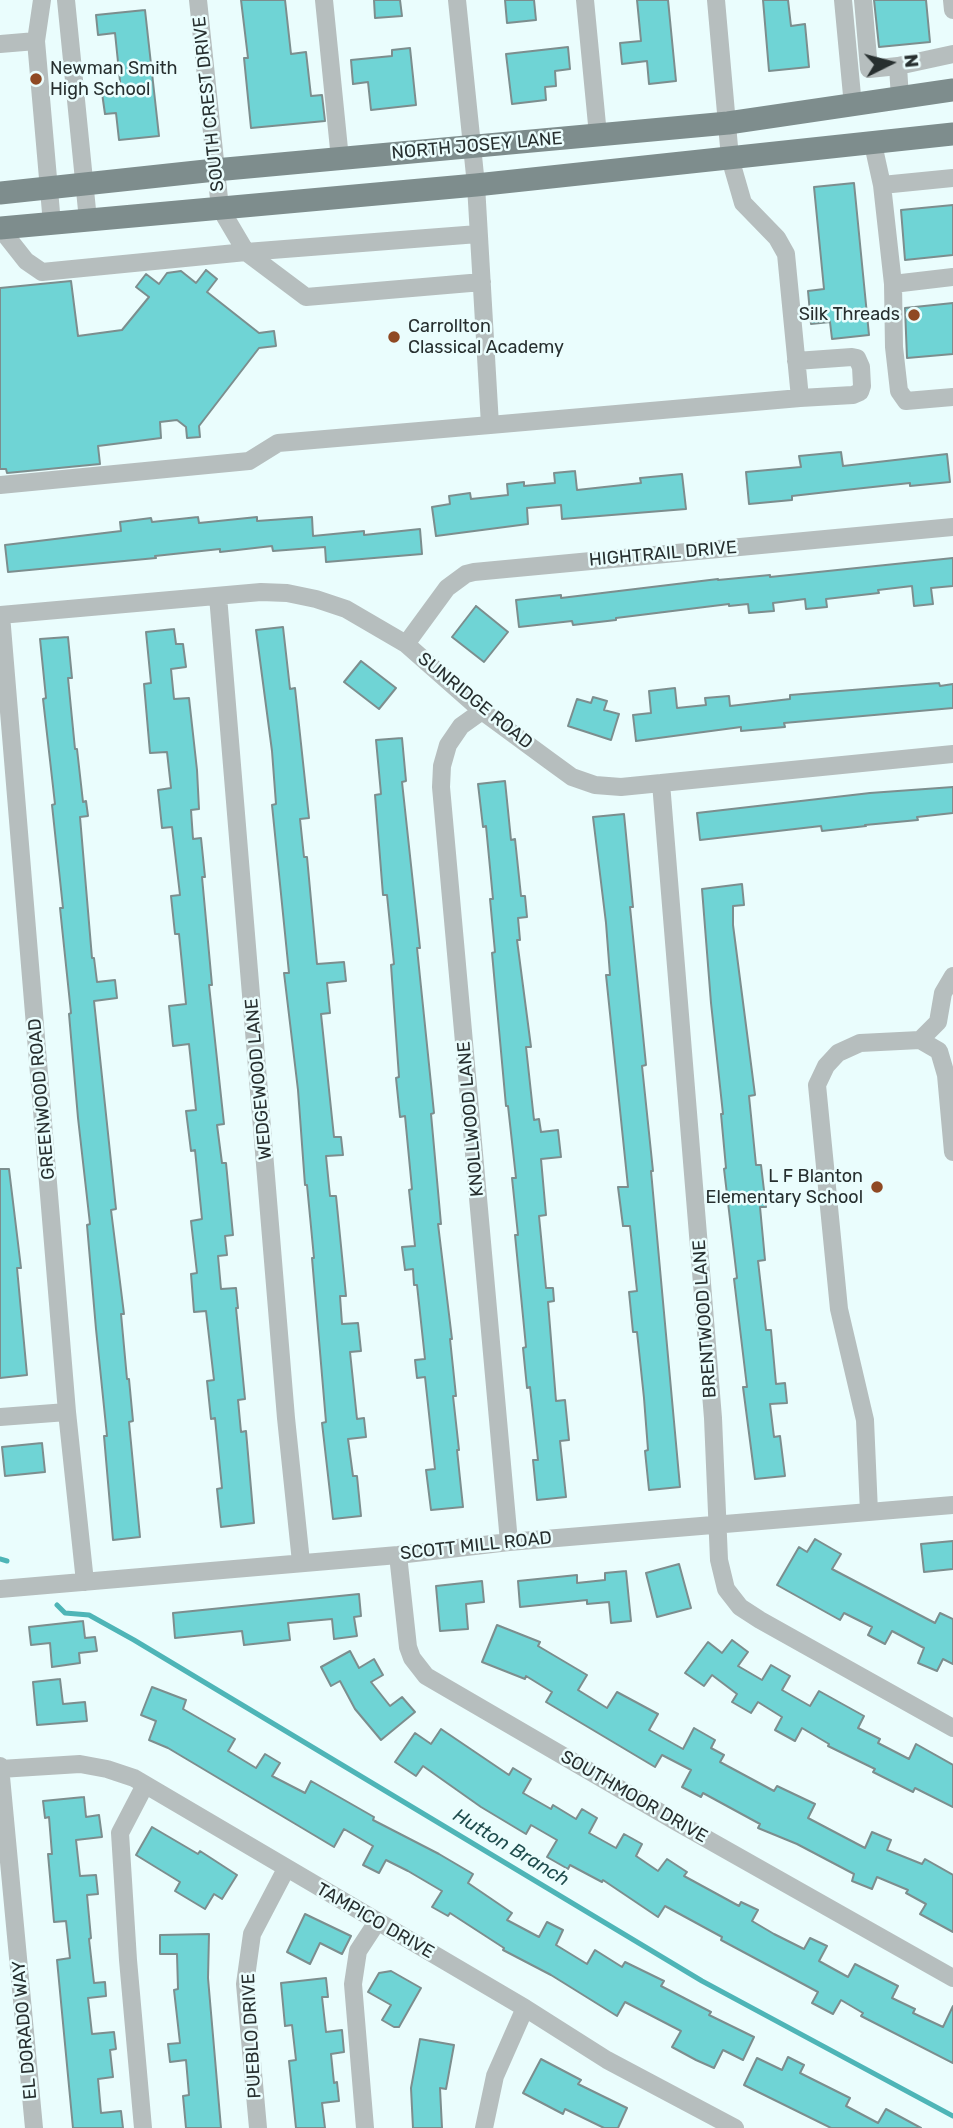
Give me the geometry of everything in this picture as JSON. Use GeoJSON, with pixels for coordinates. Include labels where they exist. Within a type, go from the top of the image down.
{"type":"FeatureCollection","features":[{"type":"Feature","properties":{"kind":"main road","name":"NORTH JOSEY LANE"},"geometry":{"type":"LineString","coordinates":[[0,192],[728,123],[953,90]]}},
{"type":"Feature","properties":{"kind":"main road"},"geometry":{"type":"LineString","coordinates":[[0,228],[476,185],[953,134]]}},
{"type":"Feature","properties":{"kind":"street"},"geometry":{"type":"LineString","coordinates":[[42,0],[36,41],[52,224]]}},
{"type":"Feature","properties":{"kind":"street"},"geometry":{"type":"LineString","coordinates":[[66,0],[89,220]]}},
{"type":"Feature","properties":{"kind":"street","name":"SOUTH CREST DRIVE"},"geometry":{"type":"LineString","coordinates":[[198,0],[220,208]]}},
{"type":"Feature","properties":{"kind":"street"},"geometry":{"type":"LineString","coordinates":[[324,0],[340,159]]}},
{"type":"Feature","properties":{"kind":"street"},"geometry":{"type":"LineString","coordinates":[[457,0],[476,185],[490,425]]}},
{"type":"Feature","properties":{"kind":"street"},"geometry":{"type":"LineString","coordinates":[[585,0],[598,135]]}},
{"type":"Feature","properties":{"kind":"street"},"geometry":{"type":"LineString","coordinates":[[716,0],[730,158],[743,203],[777,238],[786,254],[800,398]]}},
{"type":"Feature","properties":{"kind":"street"},"geometry":{"type":"LineString","coordinates":[[843,0],[853,106]]}},
{"type":"Feature","properties":{"kind":"street"},"geometry":{"type":"LineString","coordinates":[[863,0],[869,69],[898,66],[953,54]]}},
{"type":"Feature","properties":{"kind":"street"},"geometry":{"type":"LineString","coordinates":[[952,0],[953,10]]}},
{"type":"Feature","properties":{"kind":"street"},"geometry":{"type":"LineString","coordinates":[[0,44],[36,41]]}},
{"type":"Feature","properties":{"kind":"street"},"geometry":{"type":"LineString","coordinates":[[898,66],[900,99]]}},
{"type":"Feature","properties":{"kind":"street"},"geometry":{"type":"LineString","coordinates":[[873,144],[882,185],[893,284],[894,347],[899,391],[906,401],[953,397]]}},
{"type":"Feature","properties":{"kind":"street"},"geometry":{"type":"LineString","coordinates":[[882,185],[953,178]]}},
{"type":"Feature","properties":{"kind":"street"},"geometry":{"type":"LineString","coordinates":[[220,208],[246,252],[306,297],[482,282]]}},
{"type":"Feature","properties":{"kind":"street"},"geometry":{"type":"LineString","coordinates":[[0,228],[26,261],[42,272],[246,252],[478,234]]}},
{"type":"Feature","properties":{"kind":"street"},"geometry":{"type":"LineString","coordinates":[[893,284],[953,277]]}},
{"type":"Feature","properties":{"kind":"street"},"geometry":{"type":"LineString","coordinates":[[0,485],[249,461],[278,443],[853,395],[860,392],[861,367],[857,358],[796,361]]}},
{"type":"Feature","properties":{"kind":"street","name":"HIGHTRAIL DRIVE"},"geometry":{"type":"LineString","coordinates":[[406,644],[447,588],[466,574],[474,572],[953,527]]}},
{"type":"Feature","properties":{"kind":"street","name":"SUNRIDGE ROAD"},"geometry":{"type":"LineString","coordinates":[[1,615],[218,596],[287,593],[316,599],[346,609],[406,644],[482,711],[572,776],[596,785],[661,783],[953,754]]}},
{"type":"Feature","properties":{"kind":"street","name":"WEDGEWOOD LANE"},"geometry":{"type":"LineString","coordinates":[[218,596],[286,1418],[301,1562]]}},
{"type":"Feature","properties":{"kind":"street","name":"GREENWOOD ROAD"},"geometry":{"type":"LineString","coordinates":[[1,615],[67,1412],[85,1582]]}},
{"type":"Feature","properties":{"kind":"street","name":"KNOLLWOOD LANE"},"geometry":{"type":"LineString","coordinates":[[482,711],[461,726],[448,746],[442,766],[441,787],[509,1542]]}},
{"type":"Feature","properties":{"kind":"street","name":"BRENTWOOD LANE"},"geometry":{"type":"LineString","coordinates":[[661,783],[699,1233],[719,1524],[719,1560],[726,1589],[740,1607],[953,1728]]}},
{"type":"Feature","properties":{"kind":"street"},"geometry":{"type":"LineString","coordinates":[[920,1040],[939,1021],[943,993],[953,976]]}},
{"type":"Feature","properties":{"kind":"street"},"geometry":{"type":"LineString","coordinates":[[869,1512],[865,1420],[839,1309],[817,1085],[825,1066],[838,1052],[860,1043],[920,1040],[939,1051],[946,1075],[953,1152]]}},
{"type":"Feature","properties":{"kind":"street"},"geometry":{"type":"LineString","coordinates":[[0,1417],[67,1412]]}},
{"type":"Feature","properties":{"kind":"street","name":"SCOTT MILL ROAD"},"geometry":{"type":"LineString","coordinates":[[0,1589],[953,1504]]}},
{"type":"Feature","properties":{"kind":"street","name":"SOUTHMOOR DRIVE"},"geometry":{"type":"LineString","coordinates":[[398,1555],[408,1647],[412,1658],[426,1676],[663,1815],[953,1978]]}},
{"type":"Feature","properties":{"kind":"street","name":"TAMPICO DRIVE"},"geometry":{"type":"LineString","coordinates":[[0,1768],[80,1764],[107,1769],[145,1785],[525,2008],[607,2060],[726,2126]]}},
{"type":"Feature","properties":{"kind":"street","name":"EL DORADO WAY"},"geometry":{"type":"LineString","coordinates":[[0,1768],[34,2128]]}},
{"type":"Feature","properties":{"kind":"street"},"geometry":{"type":"LineString","coordinates":[[143,2128],[120,1833],[145,1785]]}},
{"type":"Feature","properties":{"kind":"street","name":"PUEBLO DRIVE"},"geometry":{"type":"LineString","coordinates":[[258,2128],[245,1984],[252,1934],[286,1869]]}},
{"type":"Feature","properties":{"kind":"street"},"geometry":{"type":"LineString","coordinates":[[365,2128],[353,1984],[358,1951],[377,1922]]}},
{"type":"Feature","properties":{"kind":"street"},"geometry":{"type":"LineString","coordinates":[[484,2128],[495,2076],[525,2008]]}},
{"type":"Feature","properties":{"kind":"building"},"geometry":{"type":"Polygon","coordinates":[[[241,0],[285,0],[291,54],[306,52],[311,96],[322,95],[325,121],[251,128],[244,58],[248,58],[241,0]]]}},
{"type":"Feature","properties":{"kind":"building"},"geometry":{"type":"Polygon","coordinates":[[[374,0],[400,0],[402,16],[375,18],[374,0]]]}},
{"type":"Feature","properties":{"kind":"building"},"geometry":{"type":"Polygon","coordinates":[[[505,0],[534,0],[536,20],[507,23],[505,0]]]}},
{"type":"Feature","properties":{"kind":"building"},"geometry":{"type":"Polygon","coordinates":[[[637,0],[668,0],[676,81],[649,84],[647,61],[622,64],[620,43],[641,41],[637,0]]]}},
{"type":"Feature","properties":{"kind":"building"},"geometry":{"type":"Polygon","coordinates":[[[763,0],[788,0],[791,26],[805,24],[809,67],[769,71],[763,0]]]}},
{"type":"Feature","properties":{"kind":"building"},"geometry":{"type":"Polygon","coordinates":[[[874,0],[926,0],[930,42],[879,47],[874,0]]]}},
{"type":"Feature","properties":{"kind":"building"},"geometry":{"type":"Polygon","coordinates":[[[145,10],[159,136],[119,140],[116,113],[105,114],[102,93],[121,91],[115,33],[98,35],[96,15],[145,10]]]}},
{"type":"Feature","properties":{"kind":"building"},"geometry":{"type":"Polygon","coordinates":[[[568,47],[570,69],[555,71],[556,86],[545,87],[546,100],[512,104],[506,54],[568,47]]]}},
{"type":"Feature","properties":{"kind":"building"},"geometry":{"type":"Polygon","coordinates":[[[410,48],[416,105],[371,110],[368,82],[353,84],[351,60],[392,56],[392,50],[410,48]]]}},
{"type":"Feature","properties":{"kind":"building"},"geometry":{"type":"Polygon","coordinates":[[[854,183],[869,335],[832,339],[830,322],[811,324],[808,291],[824,289],[814,187],[854,183]]]}},
{"type":"Feature","properties":{"kind":"building"},"geometry":{"type":"Polygon","coordinates":[[[953,205],[953,255],[905,260],[901,210],[953,205]]]}},
{"type":"Feature","properties":{"kind":"building"},"geometry":{"type":"Polygon","coordinates":[[[206,270],[217,279],[207,292],[259,333],[274,331],[276,346],[259,348],[199,426],[200,437],[187,438],[186,427],[177,420],[160,422],[161,438],[98,446],[100,464],[7,473],[6,469],[0,469],[0,288],[71,281],[78,336],[122,330],[149,297],[136,287],[146,274],[159,284],[167,273],[181,271],[196,283],[206,270]]]}},
{"type":"Feature","properties":{"kind":"building"},"geometry":{"type":"Polygon","coordinates":[[[953,303],[953,354],[907,358],[905,308],[953,303]]]}},
{"type":"Feature","properties":{"kind":"building"},"geometry":{"type":"Polygon","coordinates":[[[841,452],[843,466],[947,454],[950,482],[845,490],[792,496],[792,500],[749,504],[746,472],[801,467],[799,456],[841,452]]]}},
{"type":"Feature","properties":{"kind":"building"},"geometry":{"type":"Polygon","coordinates":[[[575,471],[577,490],[641,483],[640,478],[682,474],[686,509],[562,519],[561,505],[527,508],[528,524],[436,536],[432,507],[450,504],[449,496],[470,493],[471,499],[508,495],[507,484],[524,482],[524,486],[555,483],[554,473],[575,471]]]}},
{"type":"Feature","properties":{"kind":"building"},"geometry":{"type":"Polygon","coordinates":[[[198,517],[199,523],[257,517],[257,521],[312,517],[313,536],[364,531],[364,535],[420,529],[422,554],[326,562],[325,547],[273,551],[272,546],[220,552],[220,549],[8,572],[5,545],[121,531],[120,522],[198,517]]]}},
{"type":"Feature","properties":{"kind":"building"},"geometry":{"type":"Polygon","coordinates":[[[953,558],[953,586],[931,588],[933,604],[914,606],[912,586],[826,599],[827,607],[806,609],[805,599],[773,603],[774,611],[749,613],[748,604],[729,604],[573,625],[572,621],[519,627],[516,600],[561,595],[561,598],[718,579],[770,577],[953,558]]]}},
{"type":"Feature","properties":{"kind":"building"},"geometry":{"type":"Polygon","coordinates":[[[476,606],[508,632],[484,662],[452,637],[476,606]]]}},
{"type":"Feature","properties":{"kind":"building"},"geometry":{"type":"Polygon","coordinates":[[[283,627],[290,689],[295,688],[309,818],[300,819],[304,857],[307,857],[317,964],[344,962],[346,981],[327,983],[330,1013],[321,1014],[334,1137],[341,1137],[343,1155],[326,1156],[330,1196],[336,1196],[346,1296],[340,1296],[342,1324],[358,1323],[361,1351],[350,1352],[357,1419],[364,1418],[366,1437],[348,1439],[353,1476],[357,1476],[361,1516],[333,1519],[322,1423],[326,1422],[314,1258],[284,973],[289,973],[272,805],[276,804],[272,751],[256,630],[283,627]]]}},
{"type":"Feature","properties":{"kind":"building"},"geometry":{"type":"Polygon","coordinates":[[[174,629],[176,644],[183,644],[186,667],[171,669],[174,699],[189,698],[197,770],[199,809],[191,810],[193,839],[201,838],[205,877],[202,877],[212,985],[209,985],[224,1124],[217,1125],[222,1163],[226,1163],[233,1235],[225,1236],[227,1255],[218,1256],[221,1289],[236,1288],[245,1399],[238,1400],[241,1432],[246,1431],[254,1523],[221,1527],[217,1489],[222,1488],[215,1418],[211,1419],[207,1381],[214,1380],[206,1311],[194,1312],[191,1274],[197,1273],[191,1221],[202,1219],[195,1150],[191,1151],[186,1111],[196,1110],[189,1044],[173,1046],[169,1006],[186,1004],[179,934],[175,934],[171,896],[180,895],[172,827],[162,828],[158,790],[171,788],[167,752],[150,753],[144,684],[151,683],[146,632],[174,629]]]}},
{"type":"Feature","properties":{"kind":"building"},"geometry":{"type":"Polygon","coordinates":[[[68,637],[72,678],[68,678],[75,749],[83,802],[86,801],[88,816],[80,817],[92,958],[97,982],[115,980],[117,998],[94,1001],[116,1209],[111,1210],[124,1314],[121,1314],[133,1421],[129,1422],[140,1537],[113,1540],[104,1436],[107,1436],[87,1225],[90,1224],[69,1014],[60,908],[63,908],[52,805],[55,804],[43,699],[46,698],[40,639],[68,637]]]}},
{"type":"Feature","properties":{"kind":"building"},"geometry":{"type":"Polygon","coordinates":[[[361,661],[396,688],[379,709],[344,682],[361,661]]]}},
{"type":"Feature","properties":{"kind":"building"},"geometry":{"type":"Polygon","coordinates":[[[939,683],[940,686],[953,684],[953,708],[784,723],[785,727],[741,731],[741,727],[636,741],[633,715],[651,713],[649,691],[675,688],[677,708],[706,705],[705,698],[729,696],[730,706],[790,699],[790,695],[939,683]]]}},
{"type":"Feature","properties":{"kind":"building"},"geometry":{"type":"Polygon","coordinates":[[[593,697],[607,701],[604,710],[619,714],[611,740],[568,726],[577,699],[591,703],[593,697]]]}},
{"type":"Feature","properties":{"kind":"building"},"geometry":{"type":"Polygon","coordinates":[[[402,738],[406,781],[402,782],[434,1113],[431,1114],[441,1224],[438,1224],[452,1339],[456,1396],[453,1396],[463,1507],[431,1510],[426,1470],[435,1469],[425,1377],[417,1378],[415,1360],[425,1359],[417,1285],[414,1285],[413,1269],[405,1270],[402,1247],[415,1246],[409,1190],[412,1189],[405,1116],[400,1117],[396,1078],[399,1077],[391,965],[394,964],[387,895],[383,895],[375,795],[381,794],[376,740],[402,738]]]}},
{"type":"Feature","properties":{"kind":"building"},"geometry":{"type":"Polygon","coordinates":[[[505,781],[511,840],[515,839],[521,896],[525,896],[527,917],[518,918],[520,940],[517,940],[531,1047],[526,1047],[534,1120],[539,1119],[541,1132],[558,1130],[561,1157],[541,1159],[546,1215],[539,1216],[546,1288],[553,1288],[554,1301],[548,1302],[556,1401],[565,1400],[569,1440],[560,1441],[566,1497],[537,1500],[533,1460],[538,1460],[530,1387],[527,1388],[523,1348],[526,1347],[515,1235],[518,1235],[512,1178],[516,1178],[506,1106],[492,953],[495,952],[490,899],[493,899],[486,826],[483,827],[478,784],[505,781]]]}},
{"type":"Feature","properties":{"kind":"building"},"geometry":{"type":"Polygon","coordinates":[[[953,787],[953,813],[917,817],[918,820],[822,831],[821,826],[700,840],[697,813],[870,793],[953,787]]]}},
{"type":"Feature","properties":{"kind":"building"},"geometry":{"type":"Polygon","coordinates":[[[624,814],[633,907],[630,907],[646,1065],[642,1066],[680,1487],[649,1490],[644,1398],[637,1332],[633,1332],[629,1292],[637,1291],[630,1226],[623,1226],[618,1187],[628,1187],[606,975],[610,975],[606,923],[593,817],[624,814]]]}},
{"type":"Feature","properties":{"kind":"building"},"geometry":{"type":"Polygon","coordinates":[[[742,884],[744,905],[733,906],[733,925],[755,1095],[749,1096],[756,1165],[761,1165],[766,1207],[760,1207],[765,1260],[758,1261],[766,1330],[771,1330],[776,1384],[785,1383],[787,1403],[770,1404],[774,1437],[780,1436],[785,1476],[755,1479],[743,1387],[747,1387],[724,1169],[723,1114],[702,889],[742,884]]]}},
{"type":"Feature","properties":{"kind":"building"},"geometry":{"type":"Polygon","coordinates":[[[0,1169],[9,1169],[21,1268],[17,1268],[27,1375],[0,1378],[0,1169]]]}},
{"type":"Feature","properties":{"kind":"building"},"geometry":{"type":"Polygon","coordinates":[[[42,1443],[45,1472],[5,1476],[2,1447],[42,1443]]]}},
{"type":"Feature","properties":{"kind":"building"},"geometry":{"type":"Polygon","coordinates":[[[815,1539],[841,1554],[832,1569],[935,1623],[940,1613],[953,1619],[953,1664],[943,1659],[937,1671],[918,1663],[924,1648],[892,1631],[885,1644],[868,1635],[872,1627],[844,1613],[840,1620],[777,1585],[799,1547],[807,1552],[815,1539]]]}},
{"type":"Feature","properties":{"kind":"building"},"geometry":{"type":"Polygon","coordinates":[[[953,1541],[953,1569],[924,1572],[921,1544],[953,1541]]]}},
{"type":"Feature","properties":{"kind":"building"},"geometry":{"type":"Polygon","coordinates":[[[679,1564],[691,1608],[657,1617],[646,1573],[679,1564]]]}},
{"type":"Feature","properties":{"kind":"building"},"geometry":{"type":"Polygon","coordinates":[[[626,1571],[631,1621],[611,1623],[609,1602],[587,1604],[587,1600],[520,1607],[518,1581],[577,1575],[577,1583],[605,1580],[605,1573],[626,1571]]]}},
{"type":"Feature","properties":{"kind":"building"},"geometry":{"type":"Polygon","coordinates":[[[482,1581],[484,1602],[466,1604],[468,1629],[440,1631],[436,1586],[482,1581]]]}},
{"type":"Feature","properties":{"kind":"building"},"geometry":{"type":"Polygon","coordinates":[[[359,1594],[361,1616],[354,1617],[357,1636],[334,1639],[332,1619],[288,1623],[290,1640],[244,1645],[242,1631],[175,1638],[173,1613],[359,1594]]]}},
{"type":"Feature","properties":{"kind":"building"},"geometry":{"type":"Polygon","coordinates":[[[83,1621],[85,1638],[95,1637],[97,1651],[79,1653],[80,1663],[52,1667],[50,1643],[31,1645],[29,1627],[83,1621]]]}},
{"type":"Feature","properties":{"kind":"building"},"geometry":{"type":"Polygon","coordinates":[[[497,1625],[540,1642],[538,1646],[587,1675],[578,1690],[607,1708],[617,1692],[658,1714],[649,1730],[683,1749],[694,1728],[715,1740],[711,1748],[724,1755],[720,1762],[774,1791],[777,1786],[815,1804],[808,1818],[865,1848],[872,1832],[891,1840],[887,1850],[922,1864],[925,1859],[953,1875],[953,1932],[920,1914],[926,1904],[906,1893],[908,1890],[877,1877],[872,1889],[852,1881],[854,1874],[797,1844],[758,1828],[760,1824],[703,1793],[701,1797],[682,1787],[691,1770],[662,1755],[655,1767],[546,1702],[552,1692],[526,1676],[525,1679],[482,1662],[497,1625]]]}},
{"type":"Feature","properties":{"kind":"building"},"geometry":{"type":"Polygon","coordinates":[[[732,1640],[748,1652],[738,1666],[762,1680],[771,1665],[790,1676],[782,1690],[810,1706],[819,1691],[864,1716],[858,1728],[880,1739],[878,1743],[909,1759],[916,1744],[953,1765],[953,1807],[915,1788],[913,1792],[873,1772],[875,1769],[828,1746],[829,1744],[802,1728],[795,1741],[775,1730],[782,1717],[758,1702],[751,1713],[732,1702],[737,1694],[712,1675],[704,1686],[685,1673],[708,1642],[722,1653],[732,1640]]]}},
{"type":"Feature","properties":{"kind":"building"},"geometry":{"type":"Polygon","coordinates":[[[350,1651],[359,1668],[374,1659],[383,1675],[371,1682],[390,1706],[402,1697],[415,1712],[381,1740],[355,1709],[340,1681],[331,1686],[321,1667],[350,1651]]]}},
{"type":"Feature","properties":{"kind":"building"},"geometry":{"type":"Polygon","coordinates":[[[60,1679],[63,1704],[85,1702],[87,1721],[37,1725],[33,1682],[60,1679]]]}},
{"type":"Feature","properties":{"kind":"building"},"geometry":{"type":"Polygon","coordinates":[[[152,1687],[186,1700],[183,1709],[235,1739],[228,1751],[256,1768],[265,1754],[280,1763],[272,1776],[305,1793],[311,1781],[374,1817],[373,1820],[473,1874],[468,1883],[512,1913],[507,1920],[539,1937],[547,1922],[563,1930],[556,1945],[587,1964],[595,1950],[622,1967],[625,1962],[664,1981],[661,1986],[711,2012],[709,2015],[754,2037],[743,2060],[723,2050],[714,2068],[696,2060],[672,2047],[681,2031],[625,2002],[617,2016],[551,1975],[503,1950],[504,1948],[450,1913],[448,1916],[432,1907],[442,1891],[408,1871],[386,1860],[379,1873],[363,1865],[373,1846],[344,1829],[334,1847],[168,1748],[149,1740],[156,1721],[141,1715],[152,1687]]]}},
{"type":"Feature","properties":{"kind":"building"},"geometry":{"type":"Polygon","coordinates":[[[441,1729],[509,1775],[513,1768],[531,1779],[523,1793],[551,1809],[553,1805],[576,1819],[582,1809],[597,1818],[589,1833],[616,1848],[624,1834],[642,1844],[636,1856],[658,1871],[667,1859],[687,1872],[684,1876],[739,1906],[741,1902],[758,1910],[752,1921],[774,1934],[804,1949],[810,1938],[827,1946],[819,1961],[848,1977],[855,1964],[898,1986],[892,1998],[915,2009],[913,2013],[943,2027],[953,2006],[953,2063],[861,2016],[863,2013],[841,2000],[833,2014],[812,2003],[818,1992],[721,1940],[722,1937],[665,1906],[658,1917],[603,1880],[602,1882],[570,1865],[568,1869],[547,1857],[557,1840],[531,1825],[526,1834],[481,1807],[423,1766],[416,1776],[395,1762],[415,1733],[431,1744],[441,1729]]]}},
{"type":"Feature","properties":{"kind":"building"},"geometry":{"type":"Polygon","coordinates":[[[84,1797],[86,1817],[99,1815],[102,1837],[76,1840],[80,1876],[96,1875],[98,1894],[87,1895],[89,1939],[94,1983],[105,1982],[106,1996],[88,1998],[92,2034],[114,2032],[116,2049],[110,2050],[113,2077],[98,2079],[101,2113],[121,2111],[123,2128],[73,2128],[57,1960],[70,1958],[66,1921],[54,1922],[48,1854],[52,1854],[49,1817],[45,1818],[43,1801],[84,1797]]]}},
{"type":"Feature","properties":{"kind":"building"},"geometry":{"type":"Polygon","coordinates":[[[152,1827],[198,1854],[200,1851],[237,1875],[222,1899],[214,1894],[205,1909],[175,1891],[180,1882],[136,1855],[152,1827]]]}},
{"type":"Feature","properties":{"kind":"building"},"geometry":{"type":"Polygon","coordinates":[[[305,1914],[351,1936],[342,1954],[320,1943],[310,1964],[287,1952],[305,1914]]]}},
{"type":"Feature","properties":{"kind":"building"},"geometry":{"type":"Polygon","coordinates":[[[209,1934],[208,1978],[221,2128],[186,2128],[183,2096],[189,2095],[186,2060],[170,2062],[168,2044],[180,2043],[174,1990],[178,1989],[177,1954],[160,1954],[160,1935],[209,1934]]]}},
{"type":"Feature","properties":{"kind":"building"},"geometry":{"type":"Polygon","coordinates":[[[391,1971],[421,1988],[399,2027],[382,2020],[391,2005],[368,1992],[379,1973],[391,1971]]]}},
{"type":"Feature","properties":{"kind":"building"},"geometry":{"type":"Polygon","coordinates":[[[326,1978],[328,1997],[322,1997],[326,2032],[342,2030],[344,2052],[331,2054],[339,2101],[322,2103],[325,2128],[296,2128],[289,2061],[296,2060],[292,2025],[285,2026],[281,1983],[326,1978]]]}},
{"type":"Feature","properties":{"kind":"building"},"geometry":{"type":"Polygon","coordinates":[[[420,2039],[454,2045],[446,2089],[440,2088],[442,2128],[413,2128],[411,2088],[420,2039]]]}},
{"type":"Feature","properties":{"kind":"building"},"geometry":{"type":"Polygon","coordinates":[[[788,2057],[804,2065],[800,2073],[850,2098],[846,2106],[878,2123],[886,2109],[921,2128],[831,2128],[744,2085],[757,2058],[782,2070],[788,2057]]]}},
{"type":"Feature","properties":{"kind":"building"},"geometry":{"type":"Polygon","coordinates":[[[541,2059],[581,2080],[578,2084],[627,2108],[618,2128],[604,2128],[565,2109],[563,2114],[523,2093],[541,2059]]]}},
{"type":"Feature","properties":{"kind":"waterway","name":"Hutton Branch"},"geometry":{"type":"LineString","coordinates":[[0,1559],[7,1561]]}},
{"type":"Feature","properties":{"kind":"waterway","name":"Hutton Branch"},"geometry":{"type":"LineString","coordinates":[[57,1605],[65,1613],[89,1615],[134,1640],[702,1981],[953,2116]]}},
{"type":"Feature","properties":{"kind":"place","name":"Newman Smith High School"},"geometry":{"type":"Point","coordinates":[36,79]}},
{"type":"Feature","properties":{"kind":"place","name":"Silk Threads"},"geometry":{"type":"Point","coordinates":[914,315]}},
{"type":"Feature","properties":{"kind":"place","name":"Carrollton Classical Academy"},"geometry":{"type":"Point","coordinates":[394,337]}},
{"type":"Feature","properties":{"kind":"place","name":"L F Blanton Elementary School"},"geometry":{"type":"Point","coordinates":[877,1187]}}]}
